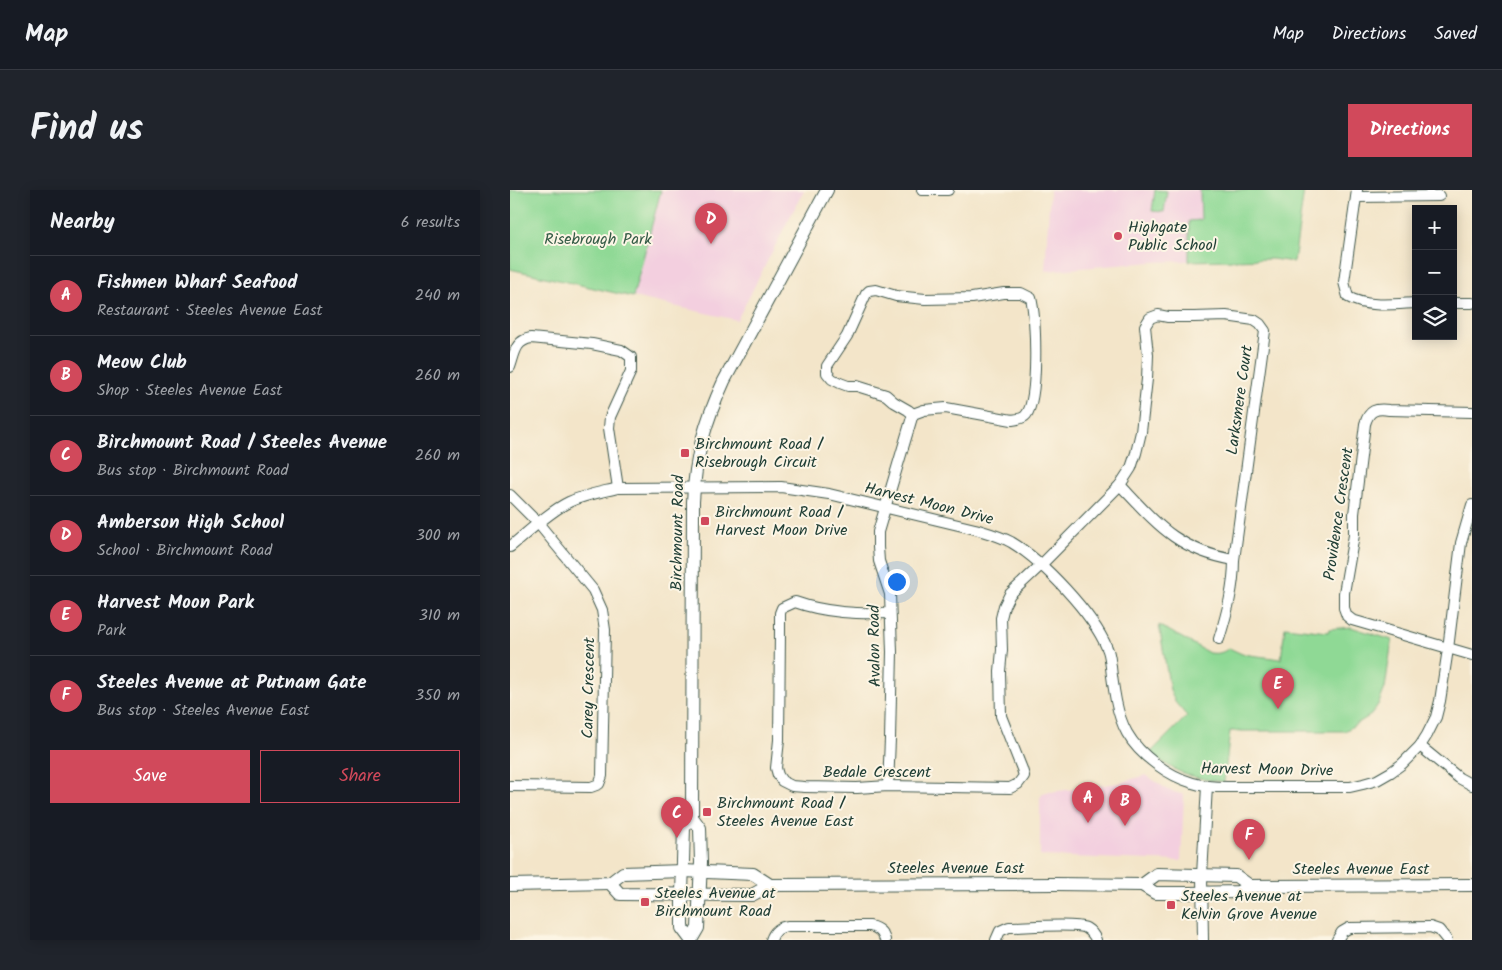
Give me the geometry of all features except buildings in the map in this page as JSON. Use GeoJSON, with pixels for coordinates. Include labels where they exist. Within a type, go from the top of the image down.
{"type":"FeatureCollection","features":[{"type":"Feature","properties":{"kind":"main road","name":"Birchmount Road"},"geometry":{"type":"LineString","coordinates":[[692,817],[700,828],[700,872],[698,928],[691,940],[682,928],[682,894],[684,828],[692,817],[693,488],[700,442],[724,381],[827,190]]}},
{"type":"Feature","properties":{"kind":"main road","name":"Steeles Avenue East"},"geometry":{"type":"LineString","coordinates":[[510,885],[610,883],[623,873],[683,871],[753,874],[770,885]]}},
{"type":"Feature","properties":{"kind":"main road","name":"Steeles Avenue East"},"geometry":{"type":"LineString","coordinates":[[1142,886],[1157,874],[1236,876],[1250,886]]}},
{"type":"Feature","properties":{"kind":"main road","name":"Steeles Avenue East"},"geometry":{"type":"LineString","coordinates":[[610,883],[620,894],[752,895],[770,885],[1055,884],[1142,886],[1155,893],[1238,892],[1250,886],[1472,885]]}},
{"type":"Feature","properties":{"kind":"street"},"geometry":{"type":"LineString","coordinates":[[922,190],[948,190]]}},
{"type":"Feature","properties":{"kind":"street"},"geometry":{"type":"LineString","coordinates":[[1412,303],[1380,304],[1354,300],[1348,297],[1344,282],[1357,194],[1439,196]]}},
{"type":"Feature","properties":{"kind":"street"},"geometry":{"type":"LineString","coordinates":[[876,290],[896,296],[925,299],[972,298],[1004,293],[1021,293],[1031,298],[1034,314],[1035,366],[1032,403],[1026,415],[1021,419],[1012,420],[946,408],[924,410],[913,414],[886,395],[857,386],[848,386],[832,379],[827,373],[827,366],[847,336],[869,291],[876,290]]}},
{"type":"Feature","properties":{"kind":"street"},"geometry":{"type":"LineString","coordinates":[[1457,303],[1472,303]]}},
{"type":"Feature","properties":{"kind":"street","name":"Larksmere Court"},"geometry":{"type":"LineString","coordinates":[[1041,565],[1120,484],[1131,468],[1141,432],[1148,355],[1145,326],[1150,318],[1158,314],[1168,317],[1226,316],[1254,320],[1265,331],[1231,593],[1228,611],[1219,639]]}},
{"type":"Feature","properties":{"kind":"street"},"geometry":{"type":"LineString","coordinates":[[510,367],[518,345],[524,339],[531,338],[592,344],[622,350],[631,357],[631,371],[610,417],[609,428],[618,488]]}},
{"type":"Feature","properties":{"kind":"street","name":"Providence Crescent"},"geometry":{"type":"LineString","coordinates":[[1448,649],[1352,620],[1347,616],[1344,608],[1344,593],[1354,535],[1354,514],[1367,417],[1369,414],[1380,408],[1389,410],[1472,412]]}},
{"type":"Feature","properties":{"kind":"street","name":"Avalon Road"},"geometry":{"type":"LineString","coordinates":[[888,786],[891,671],[890,594],[879,561],[878,532],[913,414]]}},
{"type":"Feature","properties":{"kind":"street"},"geometry":{"type":"LineString","coordinates":[[1120,484],[1174,538],[1191,548],[1234,560]]}},
{"type":"Feature","properties":{"kind":"street","name":"Harvest Moon Drive"},"geometry":{"type":"LineString","coordinates":[[510,547],[538,524],[570,502],[618,488],[780,487],[829,494],[885,509],[976,529],[1012,543],[1041,565],[1091,618],[1109,651],[1116,703],[1128,734],[1145,755],[1161,768],[1176,777],[1193,783],[1227,788],[1357,786],[1377,780],[1402,764],[1420,746],[1436,716],[1448,649],[1461,543],[1472,505]]}},
{"type":"Feature","properties":{"kind":"street","name":"Carey Crescent"},"geometry":{"type":"LineString","coordinates":[[510,494],[538,524],[593,590],[602,610],[605,630],[602,776],[599,784],[591,787],[510,786]]}},
{"type":"Feature","properties":{"kind":"street","name":"Bedale Crescent"},"geometry":{"type":"LineString","coordinates":[[890,613],[856,614],[823,610],[795,602],[782,608],[780,613],[779,740],[776,768],[782,781],[792,786],[805,788],[888,786],[1010,788],[1018,784],[1024,776],[1001,716],[1000,670],[1002,650],[1000,618],[1010,594],[1041,565]]}},
{"type":"Feature","properties":{"kind":"street"},"geometry":{"type":"LineString","coordinates":[[1448,649],[1472,656]]}},
{"type":"Feature","properties":{"kind":"street"},"geometry":{"type":"LineString","coordinates":[[1420,746],[1453,774],[1472,785]]}},
{"type":"Feature","properties":{"kind":"street"},"geometry":{"type":"LineString","coordinates":[[1204,940],[1202,875],[1206,786]]}},
{"type":"Feature","properties":{"kind":"street"},"geometry":{"type":"LineString","coordinates":[[771,940],[778,929],[788,926],[870,926],[882,932],[885,940]]}},
{"type":"Feature","properties":{"kind":"street"},"geometry":{"type":"LineString","coordinates":[[996,940],[1000,931],[1009,927],[1058,926],[1083,927],[1090,931],[1096,940]]}},
{"type":"Feature","properties":{"kind":"street"},"geometry":{"type":"LineString","coordinates":[[1337,940],[1342,932],[1349,928],[1424,927],[1438,930],[1447,940]]}},
{"type":"Feature","properties":{"kind":"shaded area"},"geometry":{"type":"Polygon","coordinates":[[[661,190],[804,190],[737,320],[633,297],[661,190]]]}},
{"type":"Feature","properties":{"kind":"shaded area","name":"Highgate Public School"},"geometry":{"type":"Polygon","coordinates":[[[1050,190],[1200,190],[1201,220],[1189,221],[1189,261],[1045,271],[1050,190]]]}},
{"type":"Feature","properties":{"kind":"shaded area"},"geometry":{"type":"Polygon","coordinates":[[[1146,775],[1168,790],[1184,795],[1181,861],[1040,856],[1040,798],[1043,793],[1119,783],[1146,775]]]}},
{"type":"Feature","properties":{"kind":"green space","name":"Risebrough Park"},"geometry":{"type":"Polygon","coordinates":[[[510,190],[661,190],[633,297],[510,269],[510,190]]]}},
{"type":"Feature","properties":{"kind":"green space"},"geometry":{"type":"Polygon","coordinates":[[[1155,190],[1167,191],[1164,212],[1152,211],[1155,190]]]}},
{"type":"Feature","properties":{"kind":"green space"},"geometry":{"type":"Polygon","coordinates":[[[1200,190],[1304,190],[1294,262],[1272,259],[1189,261],[1189,221],[1201,220],[1200,190]]]}},
{"type":"Feature","properties":{"kind":"green space"},"geometry":{"type":"Polygon","coordinates":[[[1159,625],[1209,653],[1220,653],[1229,648],[1242,654],[1281,659],[1285,627],[1328,632],[1329,629],[1351,627],[1392,640],[1385,688],[1379,703],[1371,715],[1345,731],[1230,731],[1224,782],[1193,777],[1176,770],[1151,752],[1187,716],[1175,702],[1170,690],[1159,625]]]}},
{"type":"Feature","properties":{"kind":"place","name":"Highgate Public School"},"geometry":{"type":"Point","coordinates":[1118,236]}},
{"type":"Feature","properties":{"kind":"place","name":"Amberson High School"},"geometry":{"type":"Point","coordinates":[711,244]}},
{"type":"Feature","properties":{"kind":"place","name":"Birchmount Road / Risebrough Circuit"},"geometry":{"type":"Point","coordinates":[685,453]}},
{"type":"Feature","properties":{"kind":"place","name":"Birchmount Road / Harvest Moon Drive"},"geometry":{"type":"Point","coordinates":[705,521]}},
{"type":"Feature","properties":{"kind":"place","name":"Harvest Moon Park"},"geometry":{"type":"Point","coordinates":[1278,709]}},
{"type":"Feature","properties":{"kind":"place","name":"Birchmount Road / Steeles Avenue East"},"geometry":{"type":"Point","coordinates":[707,812]}},
{"type":"Feature","properties":{"kind":"place","name":"Fishmen Wharf Seafood"},"geometry":{"type":"Point","coordinates":[1088,823]}},
{"type":"Feature","properties":{"kind":"place","name":"Meow Club"},"geometry":{"type":"Point","coordinates":[1125,826]}},
{"type":"Feature","properties":{"kind":"place","name":"Birchmount Road / Steeles Avenue"},"geometry":{"type":"Point","coordinates":[677,838]}},
{"type":"Feature","properties":{"kind":"place","name":"Steeles Avenue at Putnam Gate"},"geometry":{"type":"Point","coordinates":[1249,860]}},
{"type":"Feature","properties":{"kind":"place","name":"Steeles Avenue at Birchmount Road"},"geometry":{"type":"Point","coordinates":[645,902]}},
{"type":"Feature","properties":{"kind":"place","name":"Steeles Avenue at Kelvin Grove Avenue"},"geometry":{"type":"Point","coordinates":[1171,905]}}]}
